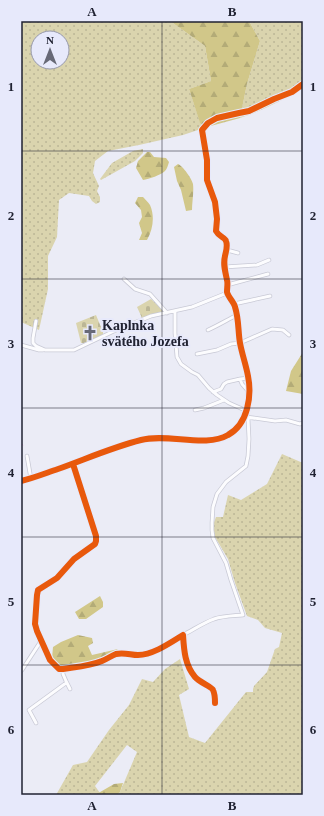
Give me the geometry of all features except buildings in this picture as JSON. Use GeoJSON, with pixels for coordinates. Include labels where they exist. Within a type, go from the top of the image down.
{"type":"FeatureCollection","features":[{"type":"Feature","properties":{"kind":"street"},"geometry":{"type":"LineString","coordinates":[[73,464],[96,536],[96,541],[95,544],[74,559],[57,578],[38,590],[35,624],[40,640],[50,660],[59,669],[91,664],[118,654],[138,655],[152,653],[207,622],[222,617],[243,615],[226,563],[213,538],[212,530],[213,507],[217,494],[226,482],[246,466],[249,439],[246,417],[249,378],[240,343],[237,315],[234,304],[227,293],[227,281],[224,267],[227,250],[226,240],[223,238]]}},
{"type":"Feature","properties":{"kind":"street"},"geometry":{"type":"LineString","coordinates":[[227,250],[238,253]]}},
{"type":"Feature","properties":{"kind":"street"},"geometry":{"type":"LineString","coordinates":[[224,267],[257,265],[269,260]]}},
{"type":"Feature","properties":{"kind":"street"},"geometry":{"type":"LineString","coordinates":[[227,285],[268,274]]}},
{"type":"Feature","properties":{"kind":"street"},"geometry":{"type":"LineString","coordinates":[[124,279],[136,288],[150,294],[167,313]]}},
{"type":"Feature","properties":{"kind":"street"},"geometry":{"type":"LineString","coordinates":[[21,345],[39,350],[74,350],[114,331],[151,316],[192,307],[227,293]]}},
{"type":"Feature","properties":{"kind":"street"},"geometry":{"type":"LineString","coordinates":[[234,304],[270,296]]}},
{"type":"Feature","properties":{"kind":"street"},"geometry":{"type":"LineString","coordinates":[[175,311],[175,333],[178,357],[181,364],[198,375],[213,392],[224,400],[247,411]]}},
{"type":"Feature","properties":{"kind":"street"},"geometry":{"type":"LineString","coordinates":[[208,330],[237,315]]}},
{"type":"Feature","properties":{"kind":"street"},"geometry":{"type":"LineString","coordinates":[[36,321],[33,343],[45,350]]}},
{"type":"Feature","properties":{"kind":"street"},"geometry":{"type":"LineString","coordinates":[[197,354],[217,350],[230,344],[240,343],[272,329],[283,330],[289,335]]}},
{"type":"Feature","properties":{"kind":"street"},"geometry":{"type":"LineString","coordinates":[[213,392],[221,389],[227,382],[249,378]]}},
{"type":"Feature","properties":{"kind":"street"},"geometry":{"type":"LineString","coordinates":[[240,379],[242,384],[249,392]]}},
{"type":"Feature","properties":{"kind":"street"},"geometry":{"type":"LineString","coordinates":[[194,410],[204,408],[224,400]]}},
{"type":"Feature","properties":{"kind":"street"},"geometry":{"type":"LineString","coordinates":[[246,417],[275,421],[286,420],[300,424],[303,423]]}},
{"type":"Feature","properties":{"kind":"street"},"geometry":{"type":"LineString","coordinates":[[21,481],[31,479],[146,438],[207,440],[224,437],[234,432],[246,417]]}},
{"type":"Feature","properties":{"kind":"street"},"geometry":{"type":"LineString","coordinates":[[27,456],[31,479]]}},
{"type":"Feature","properties":{"kind":"street"},"geometry":{"type":"LineString","coordinates":[[183,635],[184,655],[187,664],[196,678],[214,691],[215,703]]}},
{"type":"Feature","properties":{"kind":"street"},"geometry":{"type":"LineString","coordinates":[[21,671],[39,644],[40,640]]}},
{"type":"Feature","properties":{"kind":"street"},"geometry":{"type":"LineString","coordinates":[[63,669],[63,674],[70,689]]}},
{"type":"Feature","properties":{"kind":"street"},"geometry":{"type":"LineString","coordinates":[[36,723],[29,710],[66,681]]}},
{"type":"Feature","properties":{"kind":"green space"},"geometry":{"type":"Polygon","coordinates":[[[21,21],[170,21],[205,46],[211,81],[189,89],[200,122],[207,127],[183,135],[108,151],[95,161],[93,173],[99,186],[97,191],[100,197],[100,202],[96,204],[89,196],[69,193],[59,200],[57,237],[48,256],[48,289],[39,330],[21,322],[21,21]]]}},
{"type":"Feature","properties":{"kind":"green space"},"geometry":{"type":"Polygon","coordinates":[[[170,21],[249,21],[260,41],[247,84],[240,118],[207,127],[200,123],[189,89],[211,81],[205,46],[170,21]]]}},
{"type":"Feature","properties":{"kind":"green space"},"geometry":{"type":"Polygon","coordinates":[[[249,21],[303,21],[303,88],[272,105],[240,118],[247,84],[260,41],[249,21]]]}},
{"type":"Feature","properties":{"kind":"green space"},"geometry":{"type":"Polygon","coordinates":[[[143,149],[143,153],[135,161],[101,180],[100,179],[112,163],[133,151],[143,149]]]}},
{"type":"Feature","properties":{"kind":"green space"},"geometry":{"type":"Polygon","coordinates":[[[147,152],[150,152],[154,157],[166,158],[169,162],[165,171],[155,177],[143,180],[136,168],[138,161],[147,152]]]}},
{"type":"Feature","properties":{"kind":"green space"},"geometry":{"type":"Polygon","coordinates":[[[178,164],[187,173],[193,184],[192,210],[186,211],[174,167],[178,164]]]}},
{"type":"Feature","properties":{"kind":"green space"},"geometry":{"type":"Polygon","coordinates":[[[138,197],[143,197],[152,209],[152,227],[147,240],[139,240],[142,233],[139,223],[142,217],[141,210],[135,203],[138,197]]]}},
{"type":"Feature","properties":{"kind":"green space"},"geometry":{"type":"Polygon","coordinates":[[[151,299],[162,309],[163,312],[142,318],[137,307],[151,299]]]}},
{"type":"Feature","properties":{"kind":"green space"},"geometry":{"type":"Polygon","coordinates":[[[96,315],[103,335],[81,343],[76,323],[96,315]]]}},
{"type":"Feature","properties":{"kind":"green space"},"geometry":{"type":"Polygon","coordinates":[[[303,352],[303,394],[286,391],[291,371],[303,352]]]}},
{"type":"Feature","properties":{"kind":"green space"},"geometry":{"type":"Polygon","coordinates":[[[282,454],[303,463],[303,795],[117,795],[120,792],[137,752],[127,745],[95,786],[100,793],[95,795],[56,795],[73,765],[87,762],[109,730],[129,705],[142,679],[153,682],[165,669],[180,659],[189,689],[179,695],[189,737],[205,743],[246,692],[253,692],[254,686],[267,672],[275,649],[279,647],[282,633],[265,628],[258,620],[247,616],[228,559],[215,537],[213,525],[216,517],[223,517],[228,495],[241,500],[267,484],[282,454]]]}},
{"type":"Feature","properties":{"kind":"green space"},"geometry":{"type":"Polygon","coordinates":[[[100,596],[103,602],[103,607],[86,619],[79,619],[75,612],[100,596]]]}},
{"type":"Feature","properties":{"kind":"green space"},"geometry":{"type":"Polygon","coordinates":[[[78,635],[92,638],[93,643],[88,646],[92,655],[118,649],[105,658],[85,663],[61,666],[52,658],[53,647],[78,635]]]}},
{"type":"Feature","properties":{"kind":"green space"},"geometry":{"type":"Polygon","coordinates":[[[123,783],[120,792],[117,795],[95,795],[114,784],[123,783]]]}},
{"type":"Feature","properties":{"kind":"cycle path"},"geometry":{"type":"LineString","coordinates":[[21,481],[141,440],[151,438],[198,440],[219,439],[228,435],[240,424],[249,401],[249,384],[240,343],[236,312],[227,292],[224,268],[227,243],[216,231],[217,219],[215,202],[207,180],[207,160],[202,130],[208,123],[217,118],[249,111],[292,92],[303,84]]}},
{"type":"Feature","properties":{"kind":"cycle path"},"geometry":{"type":"LineString","coordinates":[[73,464],[96,536],[96,541],[95,544],[74,559],[57,578],[38,590],[35,624],[50,660],[59,669],[88,665],[97,663],[119,653],[138,655],[150,653],[183,635],[189,668],[197,679],[213,690],[215,695],[215,703]]}},
{"type":"Feature","properties":{"kind":"place","name":"Kaplnka svätého Jozefa"},"geometry":{"type":"Point","coordinates":[90,333]}}]}
